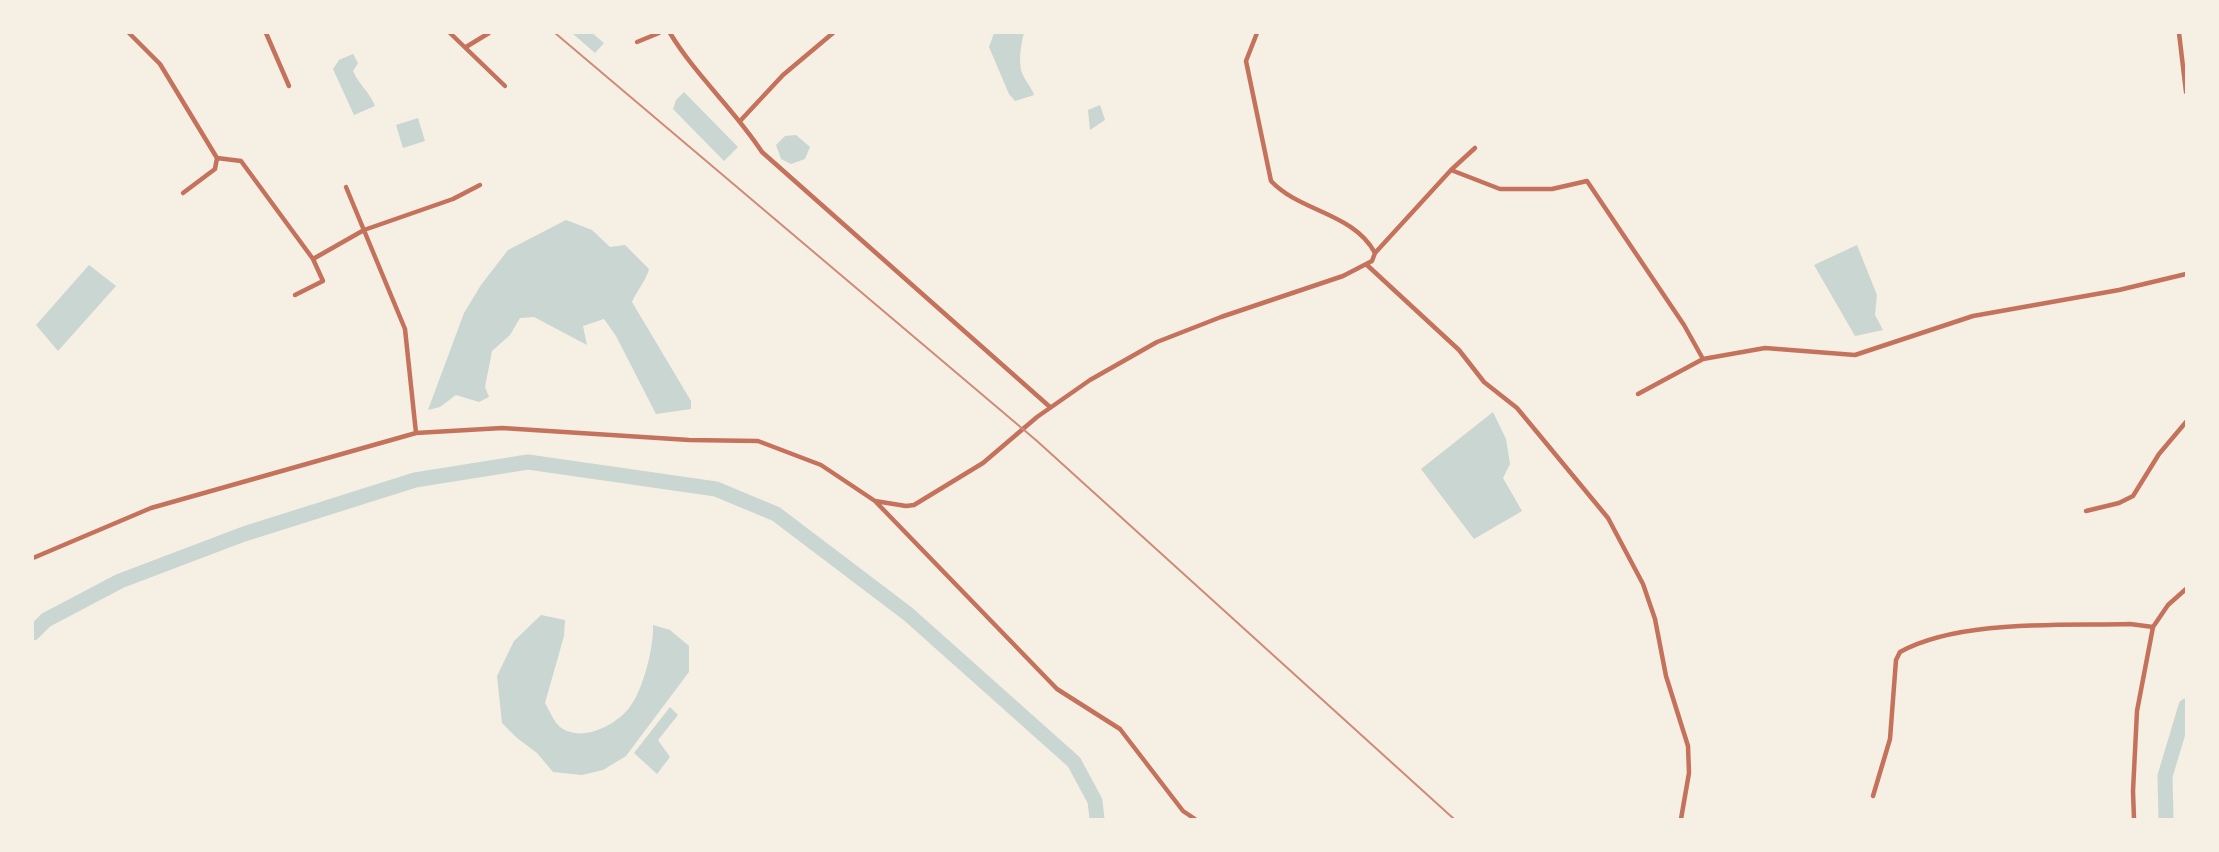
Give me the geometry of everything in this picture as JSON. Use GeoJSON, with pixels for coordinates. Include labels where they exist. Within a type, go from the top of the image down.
{"type":"FeatureCollection","features":[{"type":"Feature","properties":{"kind":"street"},"geometry":{"type":"LineString","coordinates":[[129,33],[160,64],[217,159],[215,169],[183,193]]}},
{"type":"Feature","properties":{"kind":"street"},"geometry":{"type":"LineString","coordinates":[[266,33],[289,86]]}},
{"type":"Feature","properties":{"kind":"street"},"geometry":{"type":"LineString","coordinates":[[450,33],[505,86]]}},
{"type":"Feature","properties":{"kind":"street"},"geometry":{"type":"LineString","coordinates":[[466,47],[489,33]]}},
{"type":"Feature","properties":{"kind":"street"},"geometry":{"type":"LineString","coordinates":[[637,42],[659,33]]}},
{"type":"Feature","properties":{"kind":"street"},"geometry":{"type":"LineString","coordinates":[[670,33],[686,58],[741,120],[762,152],[1050,407]]}},
{"type":"Feature","properties":{"kind":"street"},"geometry":{"type":"LineString","coordinates":[[741,120],[783,75],[833,33]]}},
{"type":"Feature","properties":{"kind":"street"},"geometry":{"type":"LineString","coordinates":[[1257,33],[1246,61],[1271,182],[1279,189],[1330,215],[1357,232],[1365,238],[1374,253]]}},
{"type":"Feature","properties":{"kind":"street"},"geometry":{"type":"LineString","coordinates":[[2179,33],[2186,92]]}},
{"type":"Feature","properties":{"kind":"street"},"geometry":{"type":"LineString","coordinates":[[874,501],[914,505],[996,454],[1050,407],[1090,380],[1175,334],[1343,276],[1367,265],[1372,261],[1374,253],[1451,170],[1475,148]]}},
{"type":"Feature","properties":{"kind":"street"},"geometry":{"type":"LineString","coordinates":[[217,159],[241,161],[313,259],[323,281],[295,295]]}},
{"type":"Feature","properties":{"kind":"street"},"geometry":{"type":"LineString","coordinates":[[1451,170],[1500,189],[1552,189],[1587,180],[1684,325],[1703,359]]}},
{"type":"Feature","properties":{"kind":"street"},"geometry":{"type":"LineString","coordinates":[[313,259],[364,230],[453,199],[480,185]]}},
{"type":"Feature","properties":{"kind":"street"},"geometry":{"type":"LineString","coordinates":[[346,187],[405,328],[416,433]]}},
{"type":"Feature","properties":{"kind":"street"},"geometry":{"type":"LineString","coordinates":[[1367,265],[1460,350],[1484,382],[1516,408],[1533,431],[1570,469],[1608,518],[1619,537],[1643,584],[1652,610],[1666,676],[1689,746],[1689,773],[1681,819]]}},
{"type":"Feature","properties":{"kind":"street"},"geometry":{"type":"LineString","coordinates":[[1638,394],[1703,359],[1765,348],[1854,355],[1973,316],[2119,290],[2186,274]]}},
{"type":"Feature","properties":{"kind":"street"},"geometry":{"type":"LineString","coordinates":[[2086,512],[2119,503],[2133,496],[2159,454],[2186,422]]}},
{"type":"Feature","properties":{"kind":"street"},"geometry":{"type":"LineString","coordinates":[[33,558],[150,508],[416,433],[502,428],[690,440],[758,441],[821,465],[874,501],[1057,689],[1120,729],[1183,811],[1195,819]]}},
{"type":"Feature","properties":{"kind":"street"},"geometry":{"type":"LineString","coordinates":[[2134,819],[2137,711],[2152,627],[2168,604],[2186,588]]}},
{"type":"Feature","properties":{"kind":"street"},"geometry":{"type":"LineString","coordinates":[[1874,796],[1890,739],[1896,660],[1900,652],[1945,637],[1994,628],[2130,624],[2152,627]]}},
{"type":"Feature","properties":{"kind":"shaded area"},"geometry":{"type":"Polygon","coordinates":[[[572,33],[592,33],[604,43],[595,53],[572,33]]]}},
{"type":"Feature","properties":{"kind":"shaded area"},"geometry":{"type":"Polygon","coordinates":[[[994,33],[1024,33],[1020,64],[1023,76],[1034,95],[1015,101],[1009,94],[989,47],[994,33]]]}},
{"type":"Feature","properties":{"kind":"shaded area"},"geometry":{"type":"Polygon","coordinates":[[[353,54],[358,63],[353,71],[375,106],[354,115],[333,69],[339,60],[353,54]]]}},
{"type":"Feature","properties":{"kind":"shaded area"},"geometry":{"type":"Polygon","coordinates":[[[684,92],[738,147],[724,161],[673,109],[676,100],[684,92]]]}},
{"type":"Feature","properties":{"kind":"shaded area"},"geometry":{"type":"Polygon","coordinates":[[[1100,105],[1105,120],[1090,130],[1088,110],[1100,105]]]}},
{"type":"Feature","properties":{"kind":"shaded area"},"geometry":{"type":"Polygon","coordinates":[[[418,118],[425,141],[403,148],[396,125],[418,118]]]}},
{"type":"Feature","properties":{"kind":"shaded area"},"geometry":{"type":"Polygon","coordinates":[[[796,135],[810,147],[805,159],[791,164],[781,159],[776,145],[785,136],[796,135]]]}},
{"type":"Feature","properties":{"kind":"shaded area"},"geometry":{"type":"Polygon","coordinates":[[[566,220],[592,230],[610,247],[625,245],[649,269],[632,302],[691,401],[691,409],[656,414],[616,336],[604,319],[583,326],[587,345],[534,317],[520,318],[510,335],[492,351],[485,387],[489,397],[479,402],[456,395],[440,407],[428,410],[464,313],[481,285],[508,250],[566,220]]]}},
{"type":"Feature","properties":{"kind":"shaded area"},"geometry":{"type":"Polygon","coordinates":[[[1857,245],[1877,295],[1875,315],[1883,330],[1855,336],[1814,265],[1857,245]]]}},
{"type":"Feature","properties":{"kind":"shaded area"},"geometry":{"type":"Polygon","coordinates":[[[89,265],[116,286],[58,351],[36,325],[89,265]]]}},
{"type":"Feature","properties":{"kind":"shaded area"},"geometry":{"type":"Polygon","coordinates":[[[1493,412],[1506,439],[1510,464],[1503,478],[1522,511],[1474,539],[1421,469],[1493,412]]]}},
{"type":"Feature","properties":{"kind":"shaded area"},"geometry":{"type":"Polygon","coordinates":[[[541,615],[565,620],[564,636],[545,703],[558,725],[568,732],[587,733],[597,730],[615,721],[629,708],[639,691],[647,668],[653,625],[670,630],[689,646],[689,672],[626,756],[603,770],[582,775],[553,772],[537,753],[502,723],[497,676],[514,641],[541,615]]]}},
{"type":"Feature","properties":{"kind":"shaded area"},"geometry":{"type":"Polygon","coordinates":[[[670,707],[678,715],[658,740],[670,757],[657,774],[634,753],[670,707]]]}},
{"type":"Feature","properties":{"kind":"waterway"},"geometry":{"type":"LineString","coordinates":[[33,633],[46,620],[120,581],[244,534],[415,480],[528,462],[716,489],[776,514],[908,614],[1074,762],[1095,801],[1097,819]]}},
{"type":"Feature","properties":{"kind":"waterway"},"geometry":{"type":"LineString","coordinates":[[2166,819],[2165,776],[2186,706]]}},
{"type":"Feature","properties":{"kind":"railway"},"geometry":{"type":"LineString","coordinates":[[555,33],[1037,441],[1454,819]]}}]}
